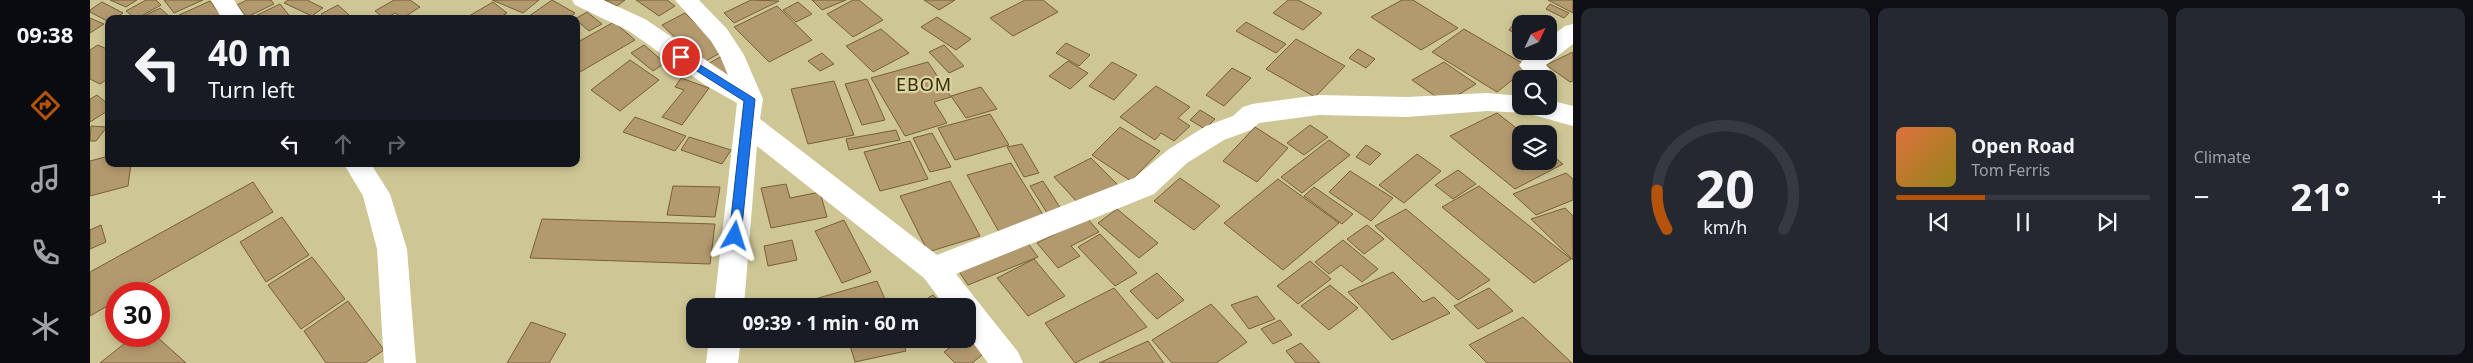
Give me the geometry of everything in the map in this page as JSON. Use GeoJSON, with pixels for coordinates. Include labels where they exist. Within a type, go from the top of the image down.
{"type":"FeatureCollection","features":[{"type":"Feature","properties":{"kind":"street"},"geometry":{"type":"LineString","coordinates":[[222,0],[231,15]]}},
{"type":"Feature","properties":{"kind":"street"},"geometry":{"type":"LineString","coordinates":[[583,0],[637,25],[714,79],[748,111],[934,269],[957,298]]}},
{"type":"Feature","properties":{"kind":"street"},"geometry":{"type":"LineString","coordinates":[[686,0],[719,34],[732,56],[748,111],[729,298]]}},
{"type":"Feature","properties":{"kind":"street"},"geometry":{"type":"LineString","coordinates":[[1558,43],[1573,32]]}},
{"type":"Feature","properties":{"kind":"street"},"geometry":{"type":"LineString","coordinates":[[1535,70],[1530,65],[1536,60]]}},
{"type":"Feature","properties":{"kind":"street"},"geometry":{"type":"LineString","coordinates":[[1557,91],[1573,107]]}},
{"type":"Feature","properties":{"kind":"street"},"geometry":{"type":"LineString","coordinates":[[934,269],[1144,186],[1178,156],[1215,133],[1242,122],[1252,114],[1319,106],[1407,107],[1486,102],[1512,104]]}},
{"type":"Feature","properties":{"kind":"street"},"geometry":{"type":"LineString","coordinates":[[1557,112],[1573,116]]}},
{"type":"Feature","properties":{"kind":"street"},"geometry":{"type":"LineString","coordinates":[[359,167],[376,194],[392,249],[400,363]]}},
{"type":"Feature","properties":{"kind":"street"},"geometry":{"type":"LineString","coordinates":[[976,322],[1007,363]]}},
{"type":"Feature","properties":{"kind":"street"},"geometry":{"type":"LineString","coordinates":[[722,363],[724,348]]}},
{"type":"Feature","properties":{"kind":"building"},"geometry":{"type":"Polygon","coordinates":[[[110,0],[137,0],[126,7],[110,0]]]}},
{"type":"Feature","properties":{"kind":"building"},"geometry":{"type":"Polygon","coordinates":[[[146,0],[156,0],[161,5],[143,15],[131,15],[126,11],[146,0]]]}},
{"type":"Feature","properties":{"kind":"building"},"geometry":{"type":"Polygon","coordinates":[[[164,0],[203,0],[174,13],[164,0]]]}},
{"type":"Feature","properties":{"kind":"building"},"geometry":{"type":"Polygon","coordinates":[[[247,0],[271,0],[274,4],[251,15],[245,15],[237,5],[247,0]]]}},
{"type":"Feature","properties":{"kind":"building"},"geometry":{"type":"Polygon","coordinates":[[[288,0],[307,0],[323,8],[313,15],[310,15],[284,3],[288,0]]]}},
{"type":"Feature","properties":{"kind":"building"},"geometry":{"type":"Polygon","coordinates":[[[394,0],[410,0],[420,7],[408,15],[395,13],[392,15],[380,15],[375,11],[394,0]]]}},
{"type":"Feature","properties":{"kind":"building"},"geometry":{"type":"Polygon","coordinates":[[[492,0],[539,0],[523,13],[492,0]]]}},
{"type":"Feature","properties":{"kind":"building"},"geometry":{"type":"Polygon","coordinates":[[[552,0],[575,13],[573,15],[531,15],[552,0]]]}},
{"type":"Feature","properties":{"kind":"building"},"geometry":{"type":"Polygon","coordinates":[[[605,0],[625,0],[617,6],[605,0]]]}},
{"type":"Feature","properties":{"kind":"building"},"geometry":{"type":"Polygon","coordinates":[[[636,0],[667,0],[675,6],[659,16],[636,0]]]}},
{"type":"Feature","properties":{"kind":"building"},"geometry":{"type":"Polygon","coordinates":[[[751,0],[779,1],[734,23],[724,13],[751,0]]]}},
{"type":"Feature","properties":{"kind":"building"},"geometry":{"type":"Polygon","coordinates":[[[812,0],[846,0],[822,10],[812,0]]]}},
{"type":"Feature","properties":{"kind":"building"},"geometry":{"type":"Polygon","coordinates":[[[853,0],[859,0],[883,20],[853,37],[827,14],[853,0]]]}},
{"type":"Feature","properties":{"kind":"building"},"geometry":{"type":"Polygon","coordinates":[[[924,0],[955,0],[939,10],[924,0]]]}},
{"type":"Feature","properties":{"kind":"building"},"geometry":{"type":"Polygon","coordinates":[[[1025,0],[1043,0],[1058,12],[1013,36],[990,18],[1025,0]]]}},
{"type":"Feature","properties":{"kind":"building"},"geometry":{"type":"Polygon","coordinates":[[[1288,0],[1298,0],[1322,13],[1303,30],[1273,13],[1288,0]]]}},
{"type":"Feature","properties":{"kind":"building"},"geometry":{"type":"Polygon","coordinates":[[[1402,0],[1413,0],[1458,28],[1421,50],[1371,17],[1402,0]]]}},
{"type":"Feature","properties":{"kind":"building"},"geometry":{"type":"Polygon","coordinates":[[[1548,0],[1573,0],[1573,13],[1548,0]]]}},
{"type":"Feature","properties":{"kind":"building"},"geometry":{"type":"Polygon","coordinates":[[[210,1],[221,15],[179,15],[210,1]]]}},
{"type":"Feature","properties":{"kind":"building"},"geometry":{"type":"Polygon","coordinates":[[[102,2],[123,13],[120,15],[105,15],[105,20],[90,12],[90,10],[102,2]]]}},
{"type":"Feature","properties":{"kind":"building"},"geometry":{"type":"Polygon","coordinates":[[[493,2],[507,13],[504,15],[471,15],[493,2]]]}},
{"type":"Feature","properties":{"kind":"building"},"geometry":{"type":"Polygon","coordinates":[[[798,2],[812,14],[796,22],[783,10],[798,2]]]}},
{"type":"Feature","properties":{"kind":"building"},"geometry":{"type":"Polygon","coordinates":[[[280,4],[289,15],[257,15],[280,4]]]}},
{"type":"Feature","properties":{"kind":"building"},"geometry":{"type":"Polygon","coordinates":[[[1550,4],[1569,13],[1564,18],[1546,9],[1550,4]]]}},
{"type":"Feature","properties":{"kind":"building"},"geometry":{"type":"Polygon","coordinates":[[[338,5],[349,15],[322,15],[338,5]]]}},
{"type":"Feature","properties":{"kind":"building"},"geometry":{"type":"Polygon","coordinates":[[[777,6],[812,40],[769,62],[734,27],[777,6]]]}},
{"type":"Feature","properties":{"kind":"building"},"geometry":{"type":"Polygon","coordinates":[[[160,8],[168,15],[146,15],[160,8]]]}},
{"type":"Feature","properties":{"kind":"building"},"geometry":{"type":"Polygon","coordinates":[[[587,12],[602,24],[589,31],[580,23],[580,16],[587,12]]]}},
{"type":"Feature","properties":{"kind":"building"},"geometry":{"type":"Polygon","coordinates":[[[685,13],[724,51],[702,63],[662,25],[685,13]]]}},
{"type":"Feature","properties":{"kind":"building"},"geometry":{"type":"Polygon","coordinates":[[[937,17],[971,39],[956,50],[921,27],[937,17]]]}},
{"type":"Feature","properties":{"kind":"building"},"geometry":{"type":"Polygon","coordinates":[[[90,18],[104,24],[90,33],[90,18]]]}},
{"type":"Feature","properties":{"kind":"building"},"geometry":{"type":"Polygon","coordinates":[[[614,22],[635,40],[580,72],[580,41],[614,22]]]}},
{"type":"Feature","properties":{"kind":"building"},"geometry":{"type":"Polygon","coordinates":[[[1246,22],[1286,44],[1276,53],[1236,31],[1246,22]]]}},
{"type":"Feature","properties":{"kind":"building"},"geometry":{"type":"Polygon","coordinates":[[[881,29],[909,53],[873,72],[846,46],[881,29]]]}},
{"type":"Feature","properties":{"kind":"building"},"geometry":{"type":"Polygon","coordinates":[[[1464,29],[1512,57],[1512,60],[1517,60],[1529,67],[1525,70],[1512,70],[1512,80],[1497,92],[1432,52],[1464,29]]]}},
{"type":"Feature","properties":{"kind":"building"},"geometry":{"type":"Polygon","coordinates":[[[1296,39],[1345,66],[1315,97],[1266,69],[1296,39]]]}},
{"type":"Feature","properties":{"kind":"building"},"geometry":{"type":"Polygon","coordinates":[[[1066,43],[1090,55],[1079,66],[1056,53],[1066,43]]]}},
{"type":"Feature","properties":{"kind":"building"},"geometry":{"type":"Polygon","coordinates":[[[98,45],[105,48],[105,81],[100,84],[90,79],[90,50],[98,45]]]}},
{"type":"Feature","properties":{"kind":"building"},"geometry":{"type":"Polygon","coordinates":[[[644,45],[665,63],[653,71],[631,53],[644,45]]]}},
{"type":"Feature","properties":{"kind":"building"},"geometry":{"type":"Polygon","coordinates":[[[944,45],[964,66],[949,73],[929,52],[944,45]]]}},
{"type":"Feature","properties":{"kind":"building"},"geometry":{"type":"Polygon","coordinates":[[[1358,49],[1375,59],[1366,68],[1349,58],[1358,49]]]}},
{"type":"Feature","properties":{"kind":"building"},"geometry":{"type":"Polygon","coordinates":[[[1573,52],[1573,81],[1570,82],[1557,73],[1557,70],[1553,70],[1546,65],[1573,52]]]}},
{"type":"Feature","properties":{"kind":"building"},"geometry":{"type":"Polygon","coordinates":[[[822,53],[834,64],[820,71],[808,61],[822,53]]]}},
{"type":"Feature","properties":{"kind":"building"},"geometry":{"type":"Polygon","coordinates":[[[720,57],[737,74],[723,81],[706,65],[720,57]]]}},
{"type":"Feature","properties":{"kind":"building"},"geometry":{"type":"Polygon","coordinates":[[[630,60],[659,80],[620,111],[591,90],[630,60]]]}},
{"type":"Feature","properties":{"kind":"building"},"geometry":{"type":"Polygon","coordinates":[[[1068,61],[1088,73],[1070,89],[1049,76],[1068,61]]]}},
{"type":"Feature","properties":{"kind":"building"},"geometry":{"type":"Polygon","coordinates":[[[928,62],[951,97],[934,102],[947,123],[905,136],[871,78],[928,62]]]}},
{"type":"Feature","properties":{"kind":"building"},"geometry":{"type":"Polygon","coordinates":[[[1112,62],[1137,75],[1114,100],[1089,86],[1112,62]]]}},
{"type":"Feature","properties":{"kind":"building"},"geometry":{"type":"Polygon","coordinates":[[[1444,62],[1476,84],[1445,103],[1412,80],[1444,62]]]}},
{"type":"Feature","properties":{"kind":"building"},"geometry":{"type":"Polygon","coordinates":[[[1232,68],[1251,78],[1224,106],[1206,95],[1232,68]]]}},
{"type":"Feature","properties":{"kind":"building"},"geometry":{"type":"Polygon","coordinates":[[[681,78],[709,88],[682,125],[662,117],[684,90],[675,87],[681,78]]]}},
{"type":"Feature","properties":{"kind":"building"},"geometry":{"type":"Polygon","coordinates":[[[867,79],[885,120],[862,125],[845,84],[867,79]]]}},
{"type":"Feature","properties":{"kind":"building"},"geometry":{"type":"Polygon","coordinates":[[[834,81],[854,135],[808,144],[791,89],[834,81]]]}},
{"type":"Feature","properties":{"kind":"building"},"geometry":{"type":"Polygon","coordinates":[[[1156,86],[1190,107],[1178,118],[1190,126],[1174,141],[1161,133],[1155,140],[1120,117],[1156,86]]]}},
{"type":"Feature","properties":{"kind":"building"},"geometry":{"type":"Polygon","coordinates":[[[981,87],[997,109],[966,118],[951,96],[981,87]]]}},
{"type":"Feature","properties":{"kind":"building"},"geometry":{"type":"Polygon","coordinates":[[[97,95],[105,102],[105,113],[90,122],[90,99],[97,95]]]}},
{"type":"Feature","properties":{"kind":"building"},"geometry":{"type":"Polygon","coordinates":[[[1200,110],[1215,119],[1205,129],[1190,120],[1200,110]]]}},
{"type":"Feature","properties":{"kind":"building"},"geometry":{"type":"Polygon","coordinates":[[[1497,113],[1512,125],[1512,170],[1551,170],[1515,189],[1450,136],[1497,113]]]}},
{"type":"Feature","properties":{"kind":"building"},"geometry":{"type":"Polygon","coordinates":[[[990,114],[1009,145],[955,160],[938,128],[990,114]]]}},
{"type":"Feature","properties":{"kind":"building"},"geometry":{"type":"Polygon","coordinates":[[[635,117],[686,136],[675,151],[623,132],[635,117]]]}},
{"type":"Feature","properties":{"kind":"building"},"geometry":{"type":"Polygon","coordinates":[[[1310,125],[1328,137],[1304,155],[1287,143],[1310,125]]]}},
{"type":"Feature","properties":{"kind":"building"},"geometry":{"type":"Polygon","coordinates":[[[91,126],[105,127],[96,141],[90,141],[91,126]]]}},
{"type":"Feature","properties":{"kind":"building"},"geometry":{"type":"Polygon","coordinates":[[[1120,127],[1160,151],[1131,181],[1092,155],[1120,127]]]}},
{"type":"Feature","properties":{"kind":"building"},"geometry":{"type":"Polygon","coordinates":[[[1255,127],[1288,148],[1257,182],[1223,161],[1255,127]]]}},
{"type":"Feature","properties":{"kind":"building"},"geometry":{"type":"Polygon","coordinates":[[[896,130],[900,140],[849,150],[846,139],[896,130]]]}},
{"type":"Feature","properties":{"kind":"building"},"geometry":{"type":"Polygon","coordinates":[[[932,133],[951,167],[930,172],[913,138],[932,133]]]}},
{"type":"Feature","properties":{"kind":"building"},"geometry":{"type":"Polygon","coordinates":[[[689,137],[731,150],[722,164],[681,150],[689,137]]]}},
{"type":"Feature","properties":{"kind":"building"},"geometry":{"type":"Polygon","coordinates":[[[1329,140],[1350,155],[1302,193],[1281,177],[1329,140]]]}},
{"type":"Feature","properties":{"kind":"building"},"geometry":{"type":"Polygon","coordinates":[[[910,141],[928,179],[880,191],[864,152],[910,141]]]}},
{"type":"Feature","properties":{"kind":"building"},"geometry":{"type":"Polygon","coordinates":[[[1022,144],[1039,173],[1024,177],[1007,147],[1022,144]]]}},
{"type":"Feature","properties":{"kind":"building"},"geometry":{"type":"Polygon","coordinates":[[[1366,145],[1381,154],[1370,165],[1356,157],[1366,145]]]}},
{"type":"Feature","properties":{"kind":"building"},"geometry":{"type":"Polygon","coordinates":[[[1417,154],[1441,171],[1404,203],[1379,185],[1417,154]]]}},
{"type":"Feature","properties":{"kind":"building"},"geometry":{"type":"Polygon","coordinates":[[[105,157],[105,167],[131,167],[128,186],[90,196],[90,161],[105,157]]]}},
{"type":"Feature","properties":{"kind":"building"},"geometry":{"type":"Polygon","coordinates":[[[1091,158],[1118,185],[1080,205],[1054,177],[1091,158]]]}},
{"type":"Feature","properties":{"kind":"building"},"geometry":{"type":"Polygon","coordinates":[[[1557,159],[1563,164],[1557,167],[1557,159]]]}},
{"type":"Feature","properties":{"kind":"building"},"geometry":{"type":"Polygon","coordinates":[[[1011,163],[1045,218],[999,232],[967,175],[1011,163]]]}},
{"type":"Feature","properties":{"kind":"building"},"geometry":{"type":"Polygon","coordinates":[[[1458,170],[1476,184],[1453,199],[1435,185],[1458,170]]]}},
{"type":"Feature","properties":{"kind":"building"},"geometry":{"type":"Polygon","coordinates":[[[1350,171],[1393,198],[1371,221],[1329,192],[1350,171]]]}},
{"type":"Feature","properties":{"kind":"building"},"geometry":{"type":"Polygon","coordinates":[[[1566,173],[1573,179],[1573,200],[1536,215],[1513,194],[1566,173]]]}},
{"type":"Feature","properties":{"kind":"building"},"geometry":{"type":"Polygon","coordinates":[[[1180,178],[1220,206],[1194,230],[1154,201],[1180,178]]]}},
{"type":"Feature","properties":{"kind":"building"},"geometry":{"type":"Polygon","coordinates":[[[1278,179],[1339,223],[1283,270],[1224,223],[1278,179]]]}},
{"type":"Feature","properties":{"kind":"building"},"geometry":{"type":"Polygon","coordinates":[[[950,181],[980,236],[928,252],[900,196],[950,181]]]}},
{"type":"Feature","properties":{"kind":"building"},"geometry":{"type":"Polygon","coordinates":[[[1043,181],[1063,212],[1049,216],[1030,186],[1043,181]]]}},
{"type":"Feature","properties":{"kind":"building"},"geometry":{"type":"Polygon","coordinates":[[[253,182],[273,212],[150,282],[105,282],[105,307],[90,316],[90,272],[253,182]]]}},
{"type":"Feature","properties":{"kind":"building"},"geometry":{"type":"Polygon","coordinates":[[[786,184],[790,198],[820,192],[827,217],[771,228],[761,188],[786,184]]]}},
{"type":"Feature","properties":{"kind":"building"},"geometry":{"type":"Polygon","coordinates":[[[673,186],[720,187],[715,217],[667,215],[673,186]]]}},
{"type":"Feature","properties":{"kind":"building"},"geometry":{"type":"Polygon","coordinates":[[[1479,186],[1571,259],[1534,283],[1442,207],[1479,186]]]}},
{"type":"Feature","properties":{"kind":"building"},"geometry":{"type":"Polygon","coordinates":[[[1314,187],[1353,214],[1342,224],[1304,196],[1314,187]]]}},
{"type":"Feature","properties":{"kind":"building"},"geometry":{"type":"Polygon","coordinates":[[[1565,208],[1573,216],[1573,260],[1531,219],[1565,208]]]}},
{"type":"Feature","properties":{"kind":"building"},"geometry":{"type":"Polygon","coordinates":[[[1117,209],[1158,243],[1139,258],[1098,223],[1117,209]]]}},
{"type":"Feature","properties":{"kind":"building"},"geometry":{"type":"Polygon","coordinates":[[[1406,209],[1490,280],[1458,300],[1375,226],[1406,209]]]}},
{"type":"Feature","properties":{"kind":"building"},"geometry":{"type":"Polygon","coordinates":[[[282,217],[309,255],[266,282],[240,242],[282,217]]]}},
{"type":"Feature","properties":{"kind":"building"},"geometry":{"type":"Polygon","coordinates":[[[1087,218],[1099,232],[1071,246],[1080,256],[1058,268],[1037,243],[1087,218]]]}},
{"type":"Feature","properties":{"kind":"building"},"geometry":{"type":"Polygon","coordinates":[[[542,219],[715,224],[710,264],[530,258],[542,219]]]}},
{"type":"Feature","properties":{"kind":"building"},"geometry":{"type":"Polygon","coordinates":[[[844,220],[871,272],[842,283],[815,231],[844,220]]]}},
{"type":"Feature","properties":{"kind":"building"},"geometry":{"type":"Polygon","coordinates":[[[101,225],[106,242],[90,249],[90,230],[101,225]]]}},
{"type":"Feature","properties":{"kind":"building"},"geometry":{"type":"Polygon","coordinates":[[[1367,225],[1384,239],[1364,254],[1347,239],[1367,225]]]}},
{"type":"Feature","properties":{"kind":"building"},"geometry":{"type":"Polygon","coordinates":[[[1100,234],[1137,273],[1115,286],[1078,247],[1100,234]]]}},
{"type":"Feature","properties":{"kind":"building"},"geometry":{"type":"Polygon","coordinates":[[[792,240],[797,260],[768,266],[764,246],[792,240]]]}},
{"type":"Feature","properties":{"kind":"building"},"geometry":{"type":"Polygon","coordinates":[[[1343,240],[1378,269],[1362,282],[1341,265],[1329,274],[1315,262],[1343,240]]]}},
{"type":"Feature","properties":{"kind":"building"},"geometry":{"type":"Polygon","coordinates":[[[1027,242],[1038,257],[968,285],[958,270],[1027,242]]]}},
{"type":"Feature","properties":{"kind":"building"},"geometry":{"type":"Polygon","coordinates":[[[312,257],[345,299],[301,329],[268,285],[312,257]]]}},
{"type":"Feature","properties":{"kind":"building"},"geometry":{"type":"Polygon","coordinates":[[[1034,259],[1065,296],[1028,316],[997,278],[1034,259]]]}},
{"type":"Feature","properties":{"kind":"building"},"geometry":{"type":"Polygon","coordinates":[[[1310,261],[1331,279],[1298,304],[1277,286],[1310,261]]]}},
{"type":"Feature","properties":{"kind":"building"},"geometry":{"type":"Polygon","coordinates":[[[1393,272],[1423,302],[1434,297],[1450,313],[1392,340],[1348,292],[1393,272]]]}},
{"type":"Feature","properties":{"kind":"building"},"geometry":{"type":"Polygon","coordinates":[[[1157,273],[1184,300],[1157,319],[1130,291],[1157,273]]]}},
{"type":"Feature","properties":{"kind":"building"},"geometry":{"type":"Polygon","coordinates":[[[877,281],[884,298],[819,298],[877,281]]]}},
{"type":"Feature","properties":{"kind":"building"},"geometry":{"type":"Polygon","coordinates":[[[1330,285],[1358,308],[1329,330],[1301,306],[1330,285]]]}},
{"type":"Feature","properties":{"kind":"building"},"geometry":{"type":"Polygon","coordinates":[[[1114,288],[1147,327],[1075,363],[1045,323],[1114,288]]]}},
{"type":"Feature","properties":{"kind":"building"},"geometry":{"type":"Polygon","coordinates":[[[1489,288],[1513,311],[1478,329],[1454,306],[1489,288]]]}},
{"type":"Feature","properties":{"kind":"building"},"geometry":{"type":"Polygon","coordinates":[[[1257,296],[1275,319],[1249,329],[1231,305],[1257,296]]]}},
{"type":"Feature","properties":{"kind":"building"},"geometry":{"type":"Polygon","coordinates":[[[348,301],[384,350],[365,363],[326,363],[304,331],[348,301]]]}},
{"type":"Feature","properties":{"kind":"building"},"geometry":{"type":"Polygon","coordinates":[[[1211,304],[1247,342],[1216,363],[1172,363],[1152,340],[1211,304]]]}},
{"type":"Feature","properties":{"kind":"building"},"geometry":{"type":"Polygon","coordinates":[[[1523,317],[1572,363],[1487,363],[1469,345],[1523,317]]]}},
{"type":"Feature","properties":{"kind":"building"},"geometry":{"type":"Polygon","coordinates":[[[1280,320],[1292,335],[1273,344],[1261,329],[1280,320]]]}},
{"type":"Feature","properties":{"kind":"building"},"geometry":{"type":"Polygon","coordinates":[[[531,322],[566,334],[549,363],[507,363],[531,322]]]}},
{"type":"Feature","properties":{"kind":"building"},"geometry":{"type":"Polygon","coordinates":[[[976,341],[987,351],[972,363],[955,363],[944,352],[949,348],[976,348],[976,341]]]}},
{"type":"Feature","properties":{"kind":"building"},"geometry":{"type":"Polygon","coordinates":[[[1148,341],[1164,363],[1099,363],[1148,341]]]}},
{"type":"Feature","properties":{"kind":"building"},"geometry":{"type":"Polygon","coordinates":[[[1301,343],[1320,363],[1296,363],[1286,351],[1301,343]]]}},
{"type":"Feature","properties":{"kind":"building"},"geometry":{"type":"Polygon","coordinates":[[[120,347],[168,347],[186,363],[100,363],[120,347]]]}},
{"type":"Feature","properties":{"kind":"building"},"geometry":{"type":"Polygon","coordinates":[[[851,348],[905,348],[906,351],[855,362],[851,348]]]}},
{"type":"Feature","properties":{"kind":"district","name":"EBOM"},"geometry":{"type":"Point","coordinates":[924,85]}},
{"type":"Feature","properties":{"kind":"route"},"geometry":{"type":"LineString","coordinates":[[681,57],[714,79],[750,99],[735,236]]}}]}
